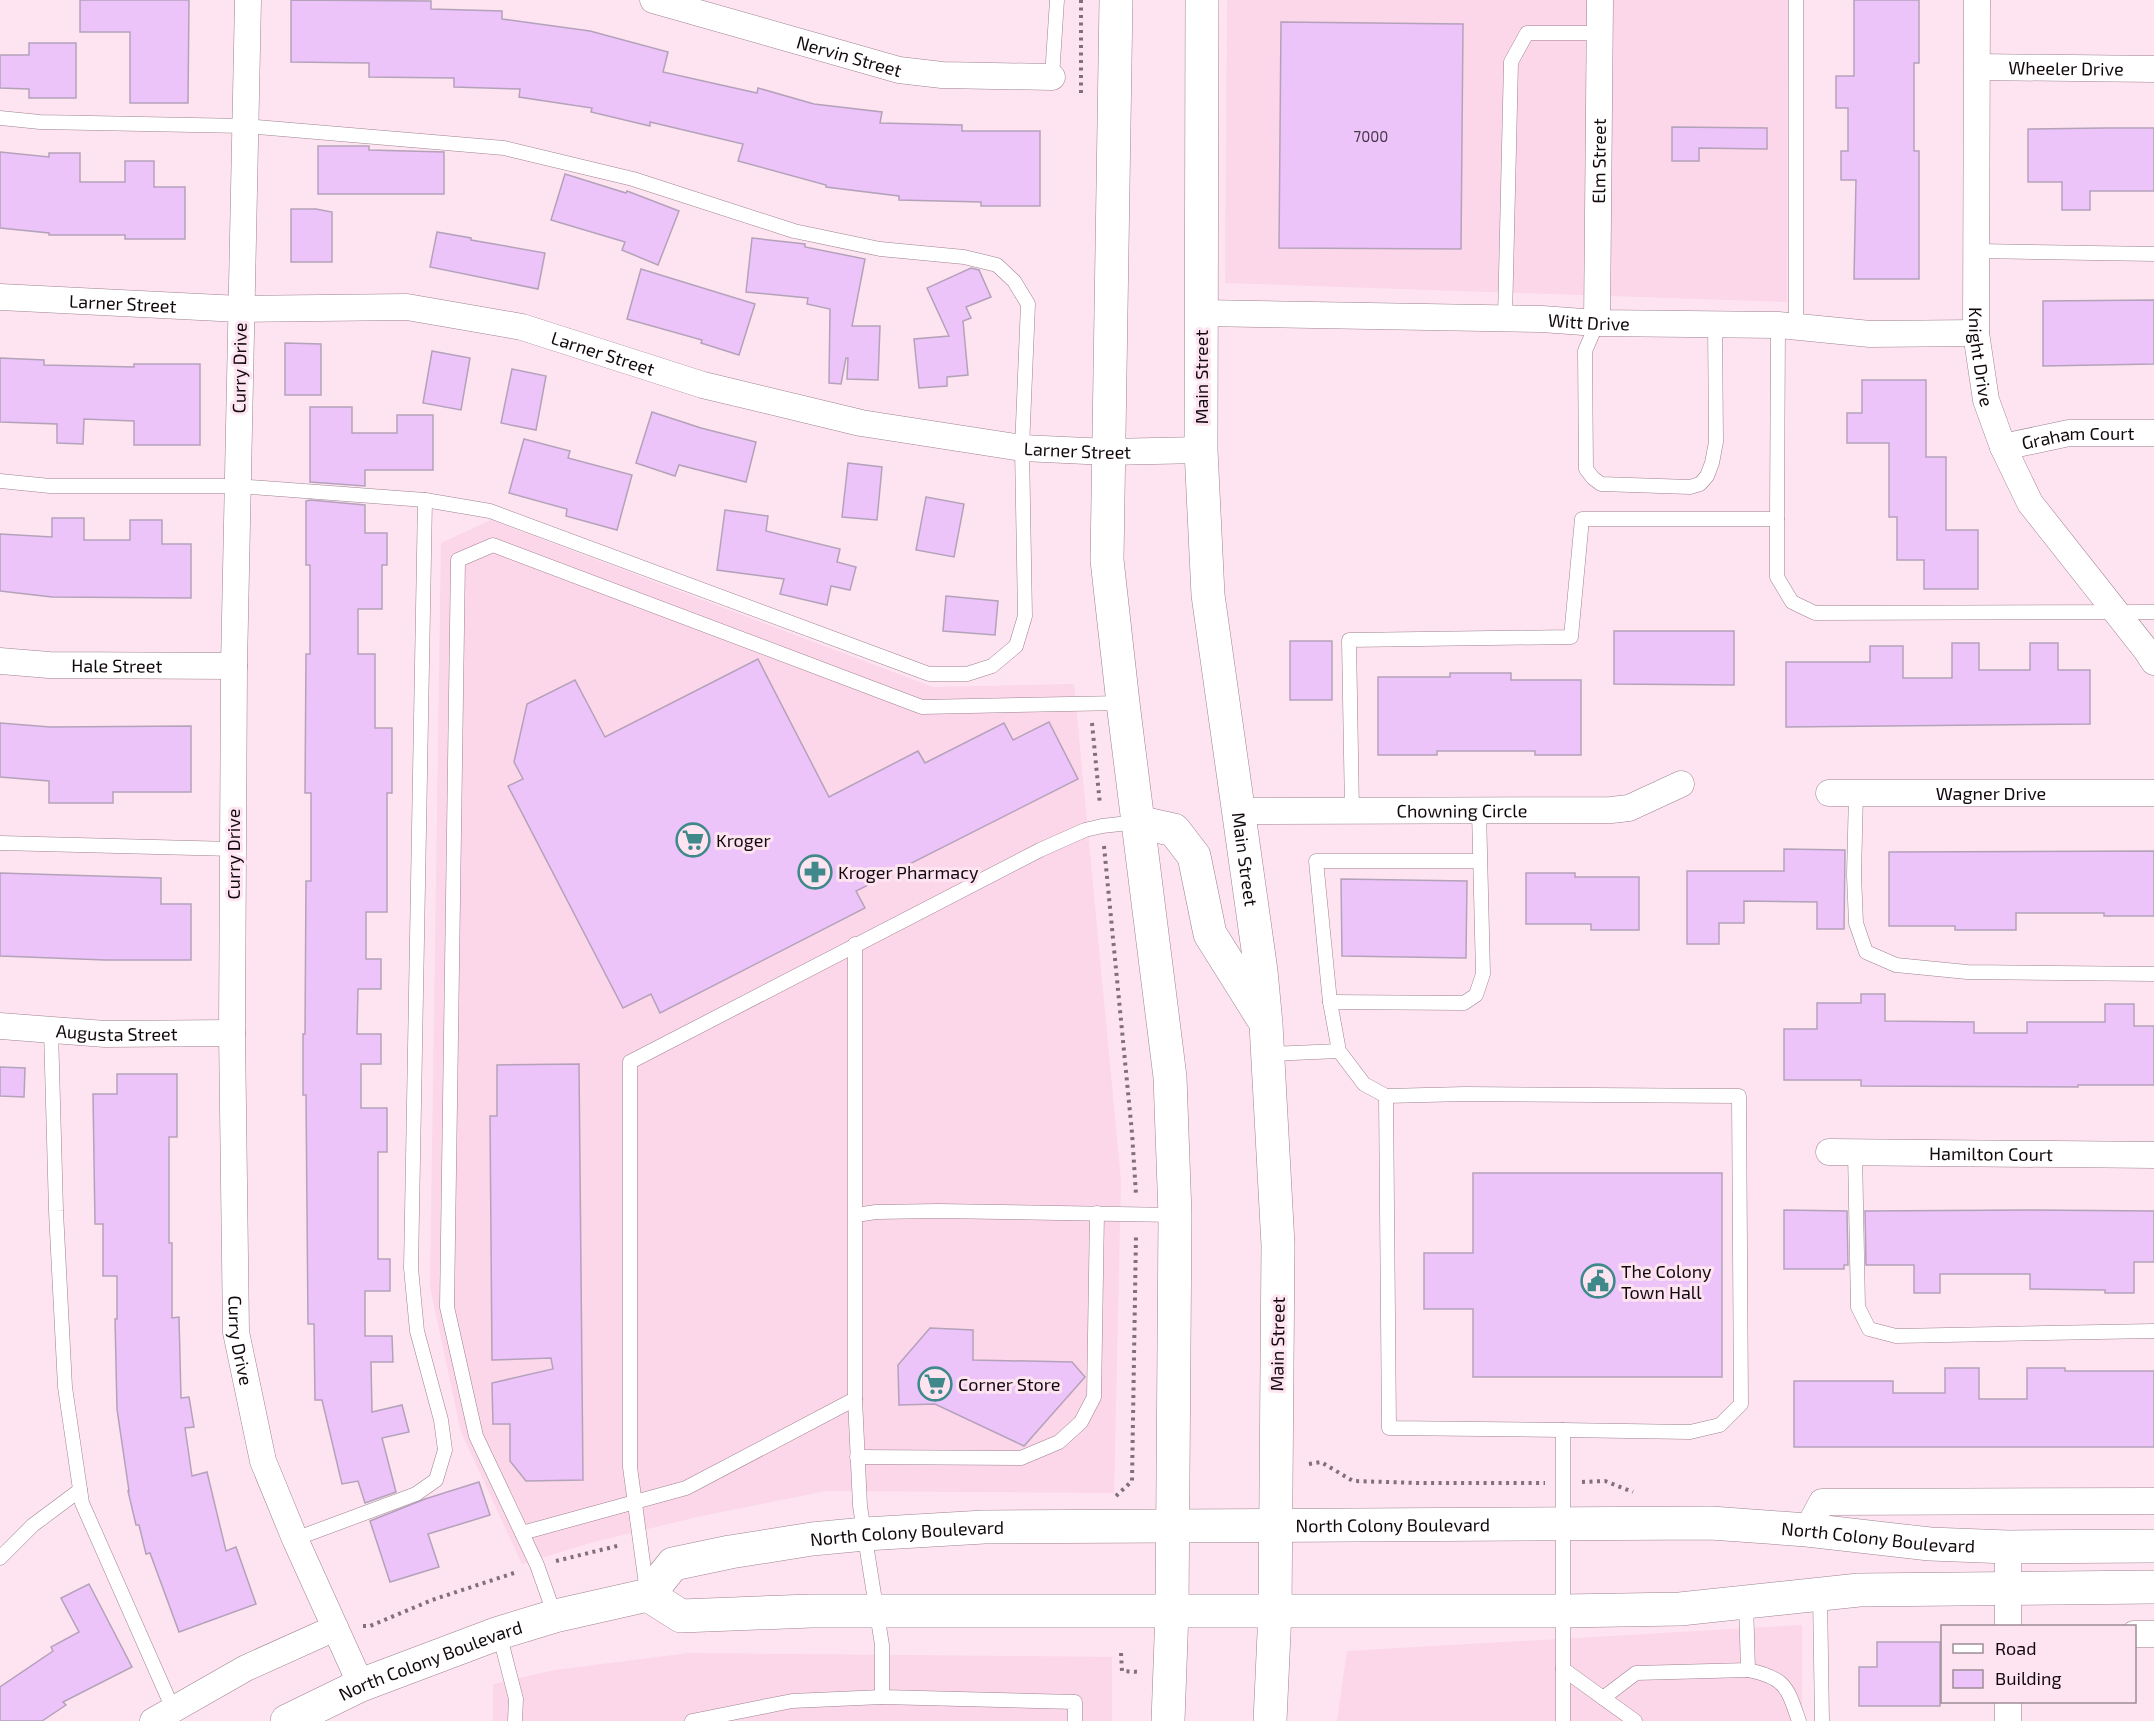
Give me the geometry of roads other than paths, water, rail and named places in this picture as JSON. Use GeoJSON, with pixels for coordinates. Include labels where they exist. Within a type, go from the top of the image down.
{"type":"FeatureCollection","features":[{"type":"Feature","properties":{"kind":"main road"},"geometry":{"type":"LineString","coordinates":[[1116,0],[1107,560],[1170,1077],[1175,1215],[1172,1611],[1168,1721]]}},
{"type":"Feature","properties":{"kind":"main road","name":"Main Street"},"geometry":{"type":"LineString","coordinates":[[1202,0],[1201,450],[1208,595],[1261,971],[1278,1245],[1275,1611],[1270,1721]]}},
{"type":"Feature","properties":{"kind":"main road"},"geometry":{"type":"LineString","coordinates":[[1138,822],[1174,830],[1194,856],[1210,934],[1267,1039]]}},
{"type":"Feature","properties":{"kind":"main road","name":"North Colony Boulevard"},"geometry":{"type":"LineString","coordinates":[[287,1721],[362,1685],[499,1633],[555,1616],[648,1595],[673,1564],[730,1552],[864,1534],[984,1527],[1711,1523],[1807,1530],[1930,1544],[2008,1547],[2154,1546]]}},
{"type":"Feature","properties":{"kind":"main road"},"geometry":{"type":"LineString","coordinates":[[648,1595],[681,1617],[811,1611],[1680,1609],[1860,1590],[2154,1587]]}},
{"type":"Feature","properties":{"kind":"street","name":"Curry Drive"},"geometry":{"type":"LineString","coordinates":[[248,0],[234,666],[232,1033],[236,1332],[263,1461],[295,1539],[362,1685]]}},
{"type":"Feature","properties":{"kind":"street","name":"Nervin Street"},"geometry":{"type":"LineString","coordinates":[[653,0],[899,70],[942,75],[1052,77]]}},
{"type":"Feature","properties":{"kind":"street","name":"Elm Street"},"geometry":{"type":"LineString","coordinates":[[1596,323],[1600,0]]}},
{"type":"Feature","properties":{"kind":"street","name":"Knight Drive"},"geometry":{"type":"LineString","coordinates":[[1977,0],[1976,333],[1986,400],[2003,447],[2030,503],[2154,662]]}},
{"type":"Feature","properties":{"kind":"street","name":"Wheeler Drive"},"geometry":{"type":"LineString","coordinates":[[1978,67],[2154,69]]}},
{"type":"Feature","properties":{"kind":"street","name":"Larner Street"},"geometry":{"type":"LineString","coordinates":[[0,297],[240,309],[407,307],[522,327],[703,385],[861,423],[1022,448],[1108,452],[1201,450]]}},
{"type":"Feature","properties":{"kind":"street","name":"Witt Drive"},"geometry":{"type":"LineString","coordinates":[[1202,313],[1715,324],[1870,334],[1976,333]]}},
{"type":"Feature","properties":{"kind":"street","name":"Graham Court"},"geometry":{"type":"LineString","coordinates":[[2003,447],[2069,434],[2154,434]]}},
{"type":"Feature","properties":{"kind":"street","name":"Hale Street"},"geometry":{"type":"LineString","coordinates":[[0,661],[49,665],[234,666]]}},
{"type":"Feature","properties":{"kind":"street","name":"Chowning Circle"},"geometry":{"type":"LineString","coordinates":[[1238,811],[1611,810],[1629,808],[1681,784]]}},
{"type":"Feature","properties":{"kind":"street","name":"Wagner Drive"},"geometry":{"type":"LineString","coordinates":[[1829,793],[2154,793]]}},
{"type":"Feature","properties":{"kind":"street","name":"Augusta Street"},"geometry":{"type":"LineString","coordinates":[[0,1026],[105,1034],[232,1033]]}},
{"type":"Feature","properties":{"kind":"street","name":"Hamilton Court"},"geometry":{"type":"LineString","coordinates":[[1829,1152],[2154,1155]]}},
{"type":"Feature","properties":{"kind":"street"},"geometry":{"type":"LineString","coordinates":[[1807,1530],[1822,1502],[2154,1502]]}},
{"type":"Feature","properties":{"kind":"street"},"geometry":{"type":"LineString","coordinates":[[2008,1547],[2008,1625]]}},
{"type":"Feature","properties":{"kind":"street"},"geometry":{"type":"LineString","coordinates":[[163,1715],[246,1668],[335,1628]]}},
{"type":"Feature","properties":{"kind":"street"},"geometry":{"type":"LineString","coordinates":[[2136,1634],[2154,1634]]}},
{"type":"Feature","properties":{"kind":"street"},"geometry":{"type":"LineString","coordinates":[[2008,1703],[2008,1721]]}},
{"type":"Feature","properties":{"kind":"lane"},"geometry":{"type":"LineString","coordinates":[[1052,77],[1057,0]]}},
{"type":"Feature","properties":{"kind":"lane"},"geometry":{"type":"LineString","coordinates":[[1796,0],[1787,327],[1777,519],[1777,577],[1792,602],[1815,613],[2154,612]]}},
{"type":"Feature","properties":{"kind":"lane"},"geometry":{"type":"LineString","coordinates":[[1505,318],[1510,62],[1527,33],[1600,33]]}},
{"type":"Feature","properties":{"kind":"lane"},"geometry":{"type":"LineString","coordinates":[[0,118],[40,122],[244,126],[504,148],[633,179],[794,231],[880,249],[964,257],[997,265],[1014,281],[1028,304],[1022,448],[1025,616],[1016,646],[992,666],[967,674],[929,674],[490,511],[425,500],[237,486],[50,486],[0,482]]}},
{"type":"Feature","properties":{"kind":"lane"},"geometry":{"type":"LineString","coordinates":[[1978,251],[2154,254]]}},
{"type":"Feature","properties":{"kind":"lane"},"geometry":{"type":"LineString","coordinates":[[1596,323],[1585,351],[1586,469],[1601,484],[1690,487],[1700,484],[1707,476],[1716,442],[1715,324]]}},
{"type":"Feature","properties":{"kind":"lane"},"geometry":{"type":"LineString","coordinates":[[295,1539],[416,1494],[436,1480],[446,1450],[441,1420],[417,1331],[411,1268],[425,500]]}},
{"type":"Feature","properties":{"kind":"lane"},"geometry":{"type":"LineString","coordinates":[[1352,811],[1349,640],[1571,637],[1582,519],[1777,519]]}},
{"type":"Feature","properties":{"kind":"lane"},"geometry":{"type":"LineString","coordinates":[[555,1616],[537,1565],[476,1436],[447,1307],[458,560],[494,545],[922,707],[1123,703]]}},
{"type":"Feature","properties":{"kind":"lane"},"geometry":{"type":"LineString","coordinates":[[1856,793],[1854,875],[1856,923],[1866,952],[1896,965],[1967,972],[2154,974]]}},
{"type":"Feature","properties":{"kind":"lane"},"geometry":{"type":"LineString","coordinates":[[1330,1002],[1464,1003],[1476,995],[1483,974],[1479,811]]}},
{"type":"Feature","properties":{"kind":"lane"},"geometry":{"type":"LineString","coordinates":[[648,1595],[633,1503],[630,1467],[630,1062],[1040,850],[1085,830],[1138,822]]}},
{"type":"Feature","properties":{"kind":"lane"},"geometry":{"type":"LineString","coordinates":[[0,843],[233,849]]}},
{"type":"Feature","properties":{"kind":"lane"},"geometry":{"type":"LineString","coordinates":[[1386,1096],[1389,1428],[1690,1432],[1720,1425],[1741,1404],[1739,1096],[1386,1096],[1364,1084],[1339,1052],[1330,1002],[1317,861],[1479,861]]}},
{"type":"Feature","properties":{"kind":"lane"},"geometry":{"type":"LineString","coordinates":[[855,944],[857,1457],[860,1506],[882,1646],[882,1698]]}},
{"type":"Feature","properties":{"kind":"lane"},"geometry":{"type":"LineString","coordinates":[[51,1030],[56,1211],[65,1387],[82,1503],[163,1715]]}},
{"type":"Feature","properties":{"kind":"lane"},"geometry":{"type":"LineString","coordinates":[[1267,1039],[1339,1052]]}},
{"type":"Feature","properties":{"kind":"lane"},"geometry":{"type":"LineString","coordinates":[[1855,1152],[1858,1307],[1869,1329],[1896,1336],[2154,1331]]}},
{"type":"Feature","properties":{"kind":"lane"},"geometry":{"type":"LineString","coordinates":[[856,1215],[876,1212],[938,1211],[1175,1215]]}},
{"type":"Feature","properties":{"kind":"lane"},"geometry":{"type":"LineString","coordinates":[[857,1457],[1021,1458],[1059,1442],[1081,1422],[1094,1397],[1097,1213]]}},
{"type":"Feature","properties":{"kind":"lane"},"geometry":{"type":"LineString","coordinates":[[522,1533],[686,1488],[855,1399]]}},
{"type":"Feature","properties":{"kind":"lane"},"geometry":{"type":"LineString","coordinates":[[1563,1430],[1563,1721]]}},
{"type":"Feature","properties":{"kind":"lane"},"geometry":{"type":"LineString","coordinates":[[0,1558],[33,1525],[80,1490]]}},
{"type":"Feature","properties":{"kind":"lane"},"geometry":{"type":"LineString","coordinates":[[1820,1594],[1822,1721]]}},
{"type":"Feature","properties":{"kind":"lane"},"geometry":{"type":"LineString","coordinates":[[1746,1602],[1748,1670]]}},
{"type":"Feature","properties":{"kind":"lane"},"geometry":{"type":"LineString","coordinates":[[499,1633],[516,1699],[515,1721]]}},
{"type":"Feature","properties":{"kind":"lane"},"geometry":{"type":"LineString","coordinates":[[1563,1669],[1635,1721]]}},
{"type":"Feature","properties":{"kind":"lane"},"geometry":{"type":"LineString","coordinates":[[1604,1698],[1636,1673],[1748,1670],[1769,1674],[1787,1689],[1799,1721]]}},
{"type":"Feature","properties":{"kind":"lane"},"geometry":{"type":"LineString","coordinates":[[692,1721],[792,1701],[882,1698],[1075,1702],[1075,1721]]}},
{"type":"Feature","properties":{"kind":"place","name":"Kroger"},"geometry":{"type":"Point","coordinates":[693,840]}},
{"type":"Feature","properties":{"kind":"place","name":"Kroger Pharmacy"},"geometry":{"type":"Point","coordinates":[815,872]}},
{"type":"Feature","properties":{"kind":"place","name":"The Colony Town Hall"},"geometry":{"type":"Point","coordinates":[1598,1281]}},
{"type":"Feature","properties":{"kind":"place","name":"Corner Store"},"geometry":{"type":"Point","coordinates":[935,1384]}}]}
